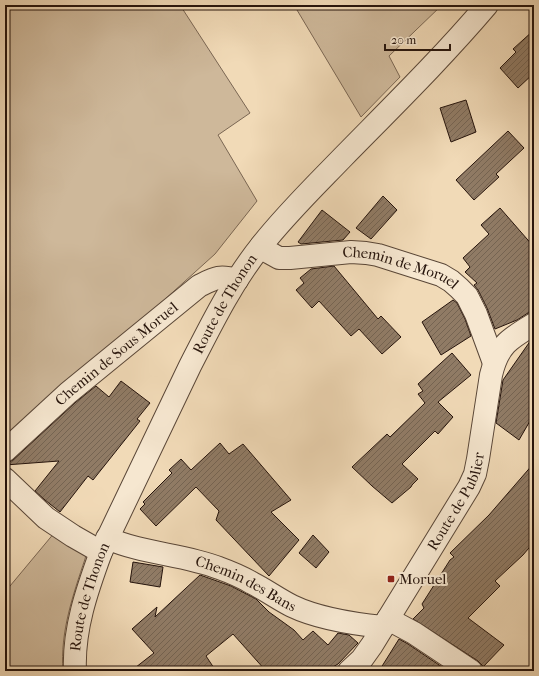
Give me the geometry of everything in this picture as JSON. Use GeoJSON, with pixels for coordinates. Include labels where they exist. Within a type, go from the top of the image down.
{"type":"FeatureCollection","features":[{"type":"Feature","properties":{"kind":"street","name":"Route de Thonon"},"geometry":{"type":"LineString","coordinates":[[75,671],[74,662],[76,639],[80,617],[93,574],[104,545],[190,366],[208,331],[238,280],[261,246],[297,204],[438,60],[487,5]]}},
{"type":"Feature","properties":{"kind":"street","name":"Chemin de Moruel"},"geometry":{"type":"LineString","coordinates":[[261,246],[270,254],[279,258],[351,252],[378,255],[441,276],[451,281],[467,296],[476,314],[494,363]]}},
{"type":"Feature","properties":{"kind":"street","name":"Chemin de Sous Moruel"},"geometry":{"type":"LineString","coordinates":[[5,451],[68,393],[193,290],[220,277],[238,280]]}},
{"type":"Feature","properties":{"kind":"street","name":"Route de Publier"},"geometry":{"type":"LineString","coordinates":[[349,671],[362,659],[386,623],[469,487],[475,474],[494,363],[500,351],[507,342],[516,334],[534,324]]}},
{"type":"Feature","properties":{"kind":"street","name":"Chemin des Bans"},"geometry":{"type":"LineString","coordinates":[[5,479],[46,518],[73,536],[104,545],[127,546],[204,563],[252,582],[292,606],[307,612],[345,622],[386,623],[414,633],[471,671]]}},
{"type":"Feature","properties":{"kind":"shaded area"},"geometry":{"type":"Polygon","coordinates":[[[5,5],[128,5],[130,8],[136,5],[180,5],[250,113],[218,135],[257,201],[215,254],[5,439],[5,5]]]}},
{"type":"Feature","properties":{"kind":"shaded area"},"geometry":{"type":"Polygon","coordinates":[[[294,5],[442,5],[389,56],[400,77],[361,117],[294,5]]]}},
{"type":"Feature","properties":{"kind":"shaded area"},"geometry":{"type":"Polygon","coordinates":[[[55,532],[86,555],[65,628],[63,642],[63,671],[15,671],[5,661],[5,592],[55,532]]]}},
{"type":"Feature","properties":{"kind":"building"},"geometry":{"type":"Polygon","coordinates":[[[534,30],[534,73],[518,88],[500,68],[516,52],[513,49],[534,30]]]}},
{"type":"Feature","properties":{"kind":"building"},"geometry":{"type":"Polygon","coordinates":[[[466,100],[476,132],[451,142],[440,108],[466,100]]]}},
{"type":"Feature","properties":{"kind":"building"},"geometry":{"type":"Polygon","coordinates":[[[508,131],[524,148],[496,174],[499,177],[474,200],[456,180],[508,131]]]}},
{"type":"Feature","properties":{"kind":"building"},"geometry":{"type":"Polygon","coordinates":[[[383,196],[397,210],[371,239],[356,228],[383,196]]]}},
{"type":"Feature","properties":{"kind":"building"},"geometry":{"type":"Polygon","coordinates":[[[500,208],[534,247],[534,312],[528,313],[517,320],[495,329],[487,308],[474,285],[477,283],[465,272],[470,267],[463,258],[489,234],[481,225],[500,208]]]}},
{"type":"Feature","properties":{"kind":"building"},"geometry":{"type":"Polygon","coordinates":[[[322,210],[350,232],[343,240],[301,244],[298,242],[322,210]]]}},
{"type":"Feature","properties":{"kind":"building"},"geometry":{"type":"Polygon","coordinates":[[[334,266],[378,319],[381,316],[401,337],[382,354],[359,329],[351,336],[319,301],[312,308],[296,290],[304,283],[300,278],[311,269],[334,266]]]}},
{"type":"Feature","properties":{"kind":"building"},"geometry":{"type":"Polygon","coordinates":[[[453,300],[457,303],[465,319],[471,336],[441,355],[422,322],[453,300]]]}},
{"type":"Feature","properties":{"kind":"building"},"geometry":{"type":"Polygon","coordinates":[[[534,339],[534,414],[519,440],[496,423],[503,380],[531,340],[534,339]]]}},
{"type":"Feature","properties":{"kind":"building"},"geometry":{"type":"Polygon","coordinates":[[[452,353],[471,375],[438,402],[453,417],[438,434],[435,431],[402,464],[418,479],[392,503],[352,467],[387,434],[390,437],[425,403],[418,394],[423,391],[418,384],[452,353]]]}},
{"type":"Feature","properties":{"kind":"building"},"geometry":{"type":"Polygon","coordinates":[[[121,381],[150,403],[137,419],[140,421],[93,480],[88,476],[60,512],[35,491],[59,461],[5,464],[13,460],[76,402],[96,386],[109,397],[121,381]]]}},
{"type":"Feature","properties":{"kind":"building"},"geometry":{"type":"Polygon","coordinates":[[[220,443],[229,454],[243,444],[291,500],[271,512],[299,540],[269,576],[216,520],[219,511],[196,487],[156,526],[140,509],[145,504],[143,502],[172,473],[169,470],[181,459],[191,470],[220,443]]]}},
{"type":"Feature","properties":{"kind":"building"},"geometry":{"type":"Polygon","coordinates":[[[534,463],[534,542],[523,555],[495,581],[500,586],[468,618],[504,645],[483,667],[478,661],[413,619],[424,608],[422,604],[450,560],[454,557],[450,553],[489,515],[534,463]]]}},
{"type":"Feature","properties":{"kind":"building"},"geometry":{"type":"Polygon","coordinates":[[[313,535],[329,552],[316,568],[299,553],[313,535]]]}},
{"type":"Feature","properties":{"kind":"building"},"geometry":{"type":"Polygon","coordinates":[[[133,562],[163,567],[160,587],[130,582],[133,562]]]}},
{"type":"Feature","properties":{"kind":"building"},"geometry":{"type":"Polygon","coordinates":[[[200,575],[231,586],[256,599],[269,612],[294,630],[303,640],[313,631],[328,645],[338,633],[349,635],[358,643],[338,664],[326,671],[266,671],[233,634],[206,656],[216,671],[131,671],[154,653],[132,629],[157,607],[155,617],[200,575]]]}},
{"type":"Feature","properties":{"kind":"building"},"geometry":{"type":"Polygon","coordinates":[[[399,639],[408,644],[448,671],[379,671],[399,639]]]}},
{"type":"Feature","properties":{"kind":"place","name":"Moruel"},"geometry":{"type":"Point","coordinates":[391,579]}}]}
